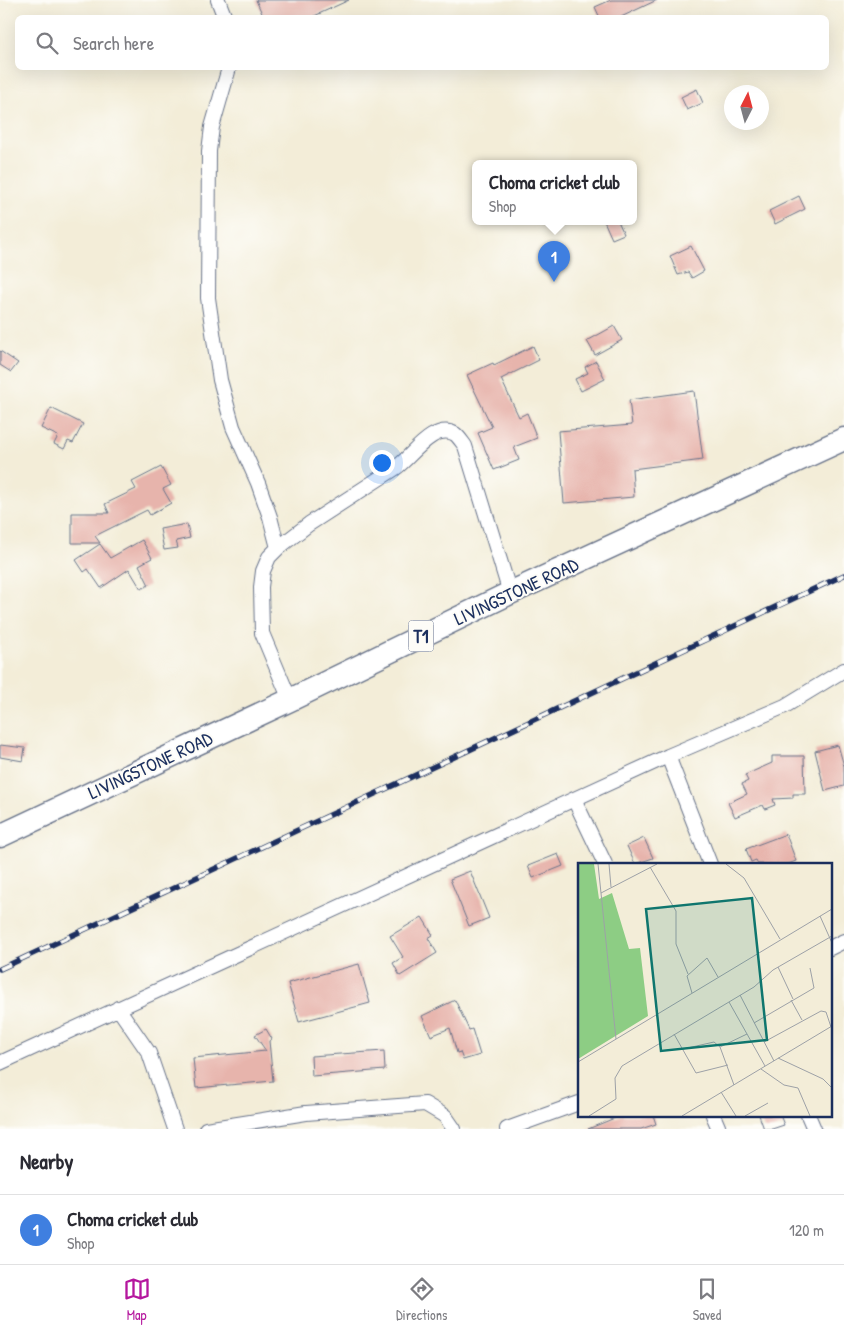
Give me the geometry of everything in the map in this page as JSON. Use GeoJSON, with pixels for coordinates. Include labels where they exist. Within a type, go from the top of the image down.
{"type":"FeatureCollection","features":[{"type":"Feature","properties":{"kind":"highway","name":"LIVINGSTONE ROAD"},"geometry":{"type":"LineString","coordinates":[[0,836],[290,700],[510,593],[844,439]]}},
{"type":"Feature","properties":{"kind":"street"},"geometry":{"type":"LineString","coordinates":[[218,0],[224,15]]}},
{"type":"Feature","properties":{"kind":"street"},"geometry":{"type":"LineString","coordinates":[[228,70],[212,127],[209,151],[208,298],[220,380],[232,427],[258,483],[278,548]]}},
{"type":"Feature","properties":{"kind":"street"},"geometry":{"type":"LineString","coordinates":[[290,700],[262,633],[263,571],[269,557],[309,524],[397,467],[429,437],[438,432],[448,431],[456,435],[465,446],[510,593]]}},
{"type":"Feature","properties":{"kind":"street"},"geometry":{"type":"LineString","coordinates":[[0,1063],[668,756],[785,706],[844,670]]}},
{"type":"Feature","properties":{"kind":"street"},"geometry":{"type":"LineString","coordinates":[[668,756],[710,863]]}},
{"type":"Feature","properties":{"kind":"street"},"geometry":{"type":"LineString","coordinates":[[574,799],[605,863]]}},
{"type":"Feature","properties":{"kind":"street"},"geometry":{"type":"LineString","coordinates":[[832,947],[844,941]]}},
{"type":"Feature","properties":{"kind":"street"},"geometry":{"type":"LineString","coordinates":[[118,1008],[149,1053],[175,1129]]}},
{"type":"Feature","properties":{"kind":"street"},"geometry":{"type":"LineString","coordinates":[[507,1129],[578,1103]]}},
{"type":"Feature","properties":{"kind":"street"},"geometry":{"type":"LineString","coordinates":[[206,1129],[306,1113],[425,1104],[445,1116],[454,1129]]}},
{"type":"Feature","properties":{"kind":"street"},"geometry":{"type":"LineString","coordinates":[[713,1116],[719,1129]]}},
{"type":"Feature","properties":{"kind":"street"},"geometry":{"type":"LineString","coordinates":[[808,1116],[814,1129]]}},
{"type":"Feature","properties":{"kind":"building"},"geometry":{"type":"Polygon","coordinates":[[[256,0],[349,0],[316,15],[263,15],[256,0]]]}},
{"type":"Feature","properties":{"kind":"building"},"geometry":{"type":"Polygon","coordinates":[[[611,0],[657,0],[625,15],[599,15],[595,7],[611,0]]]}},
{"type":"Feature","properties":{"kind":"building"},"geometry":{"type":"Polygon","coordinates":[[[697,89],[703,103],[687,110],[681,97],[697,89]]]}},
{"type":"Feature","properties":{"kind":"building"},"geometry":{"type":"Polygon","coordinates":[[[799,196],[805,209],[775,224],[769,211],[799,196]]]}},
{"type":"Feature","properties":{"kind":"building"},"geometry":{"type":"Polygon","coordinates":[[[606,225],[620,225],[624,234],[612,239],[606,225]]]}},
{"type":"Feature","properties":{"kind":"building"},"geometry":{"type":"Polygon","coordinates":[[[691,246],[704,271],[692,278],[688,272],[678,275],[670,256],[691,246]]]}},
{"type":"Feature","properties":{"kind":"building"},"geometry":{"type":"Polygon","coordinates":[[[614,326],[622,340],[595,355],[587,341],[614,326]]]}},
{"type":"Feature","properties":{"kind":"building"},"geometry":{"type":"Polygon","coordinates":[[[533,346],[539,360],[501,379],[519,417],[527,413],[537,438],[514,447],[519,460],[494,470],[478,433],[492,427],[467,375],[493,363],[494,365],[533,346]]]}},
{"type":"Feature","properties":{"kind":"building"},"geometry":{"type":"Polygon","coordinates":[[[0,351],[18,363],[11,372],[0,365],[0,351]]]}},
{"type":"Feature","properties":{"kind":"building"},"geometry":{"type":"Polygon","coordinates":[[[596,361],[605,379],[581,391],[575,379],[588,373],[585,367],[596,361]]]}},
{"type":"Feature","properties":{"kind":"building"},"geometry":{"type":"Polygon","coordinates":[[[694,391],[703,460],[632,469],[634,497],[564,503],[558,431],[632,425],[629,400],[694,391]]]}},
{"type":"Feature","properties":{"kind":"building"},"geometry":{"type":"Polygon","coordinates":[[[51,408],[83,424],[73,443],[68,441],[64,449],[54,444],[58,436],[41,428],[51,408]]]}},
{"type":"Feature","properties":{"kind":"building"},"geometry":{"type":"Polygon","coordinates":[[[161,467],[171,485],[163,489],[171,503],[150,515],[147,510],[95,536],[100,543],[72,543],[72,513],[109,513],[105,504],[136,489],[132,482],[161,467]]]}},
{"type":"Feature","properties":{"kind":"building"},"geometry":{"type":"Polygon","coordinates":[[[187,524],[190,538],[176,541],[178,548],[164,550],[160,529],[187,524]]]}},
{"type":"Feature","properties":{"kind":"building"},"geometry":{"type":"Polygon","coordinates":[[[142,540],[152,558],[139,565],[149,585],[141,589],[129,569],[101,588],[88,569],[84,572],[76,560],[100,544],[110,558],[142,540]]]}},
{"type":"Feature","properties":{"kind":"building"},"geometry":{"type":"Polygon","coordinates":[[[0,745],[25,748],[23,761],[0,757],[0,745]]]}},
{"type":"Feature","properties":{"kind":"building"},"geometry":{"type":"Polygon","coordinates":[[[838,745],[844,766],[844,786],[825,791],[815,751],[838,745]]]}},
{"type":"Feature","properties":{"kind":"building"},"geometry":{"type":"Polygon","coordinates":[[[772,756],[804,756],[805,794],[793,794],[793,798],[773,799],[775,805],[765,809],[763,805],[735,817],[728,803],[747,794],[742,784],[748,781],[745,775],[772,763],[772,756]]]}},
{"type":"Feature","properties":{"kind":"building"},"geometry":{"type":"Polygon","coordinates":[[[786,834],[796,861],[791,863],[758,863],[756,860],[751,862],[746,849],[786,834]]]}},
{"type":"Feature","properties":{"kind":"building"},"geometry":{"type":"Polygon","coordinates":[[[644,838],[653,858],[635,863],[627,846],[644,838]]]}},
{"type":"Feature","properties":{"kind":"building"},"geometry":{"type":"Polygon","coordinates":[[[558,854],[563,866],[533,878],[528,866],[558,854]]]}},
{"type":"Feature","properties":{"kind":"building"},"geometry":{"type":"Polygon","coordinates":[[[470,871],[489,918],[469,926],[450,879],[470,871]]]}},
{"type":"Feature","properties":{"kind":"building"},"geometry":{"type":"Polygon","coordinates":[[[422,917],[433,935],[428,938],[437,953],[400,976],[393,963],[403,957],[390,936],[422,917]]]}},
{"type":"Feature","properties":{"kind":"building"},"geometry":{"type":"Polygon","coordinates":[[[359,964],[370,1003],[299,1022],[288,983],[359,964]]]}},
{"type":"Feature","properties":{"kind":"building"},"geometry":{"type":"Polygon","coordinates":[[[455,1000],[469,1030],[472,1029],[480,1055],[463,1060],[460,1052],[457,1053],[450,1028],[431,1036],[422,1016],[455,1000]]]}},
{"type":"Feature","properties":{"kind":"building"},"geometry":{"type":"Polygon","coordinates":[[[266,1029],[272,1039],[269,1041],[273,1081],[196,1088],[193,1058],[266,1051],[255,1035],[266,1029]]]}},
{"type":"Feature","properties":{"kind":"building"},"geometry":{"type":"Polygon","coordinates":[[[384,1051],[385,1070],[312,1076],[311,1056],[384,1051]]]}},
{"type":"Feature","properties":{"kind":"building"},"geometry":{"type":"Polygon","coordinates":[[[620,1116],[653,1116],[656,1124],[641,1129],[588,1129],[620,1116]]]}},
{"type":"Feature","properties":{"kind":"building"},"geometry":{"type":"Polygon","coordinates":[[[759,1116],[780,1116],[784,1125],[772,1129],[764,1129],[759,1116]]]}},
{"type":"Feature","properties":{"kind":"railway"},"geometry":{"type":"LineString","coordinates":[[0,969],[844,575]]}},
{"type":"Feature","properties":{"kind":"place","name":"Choma cricket club"},"geometry":{"type":"Point","coordinates":[554,282]}}]}
